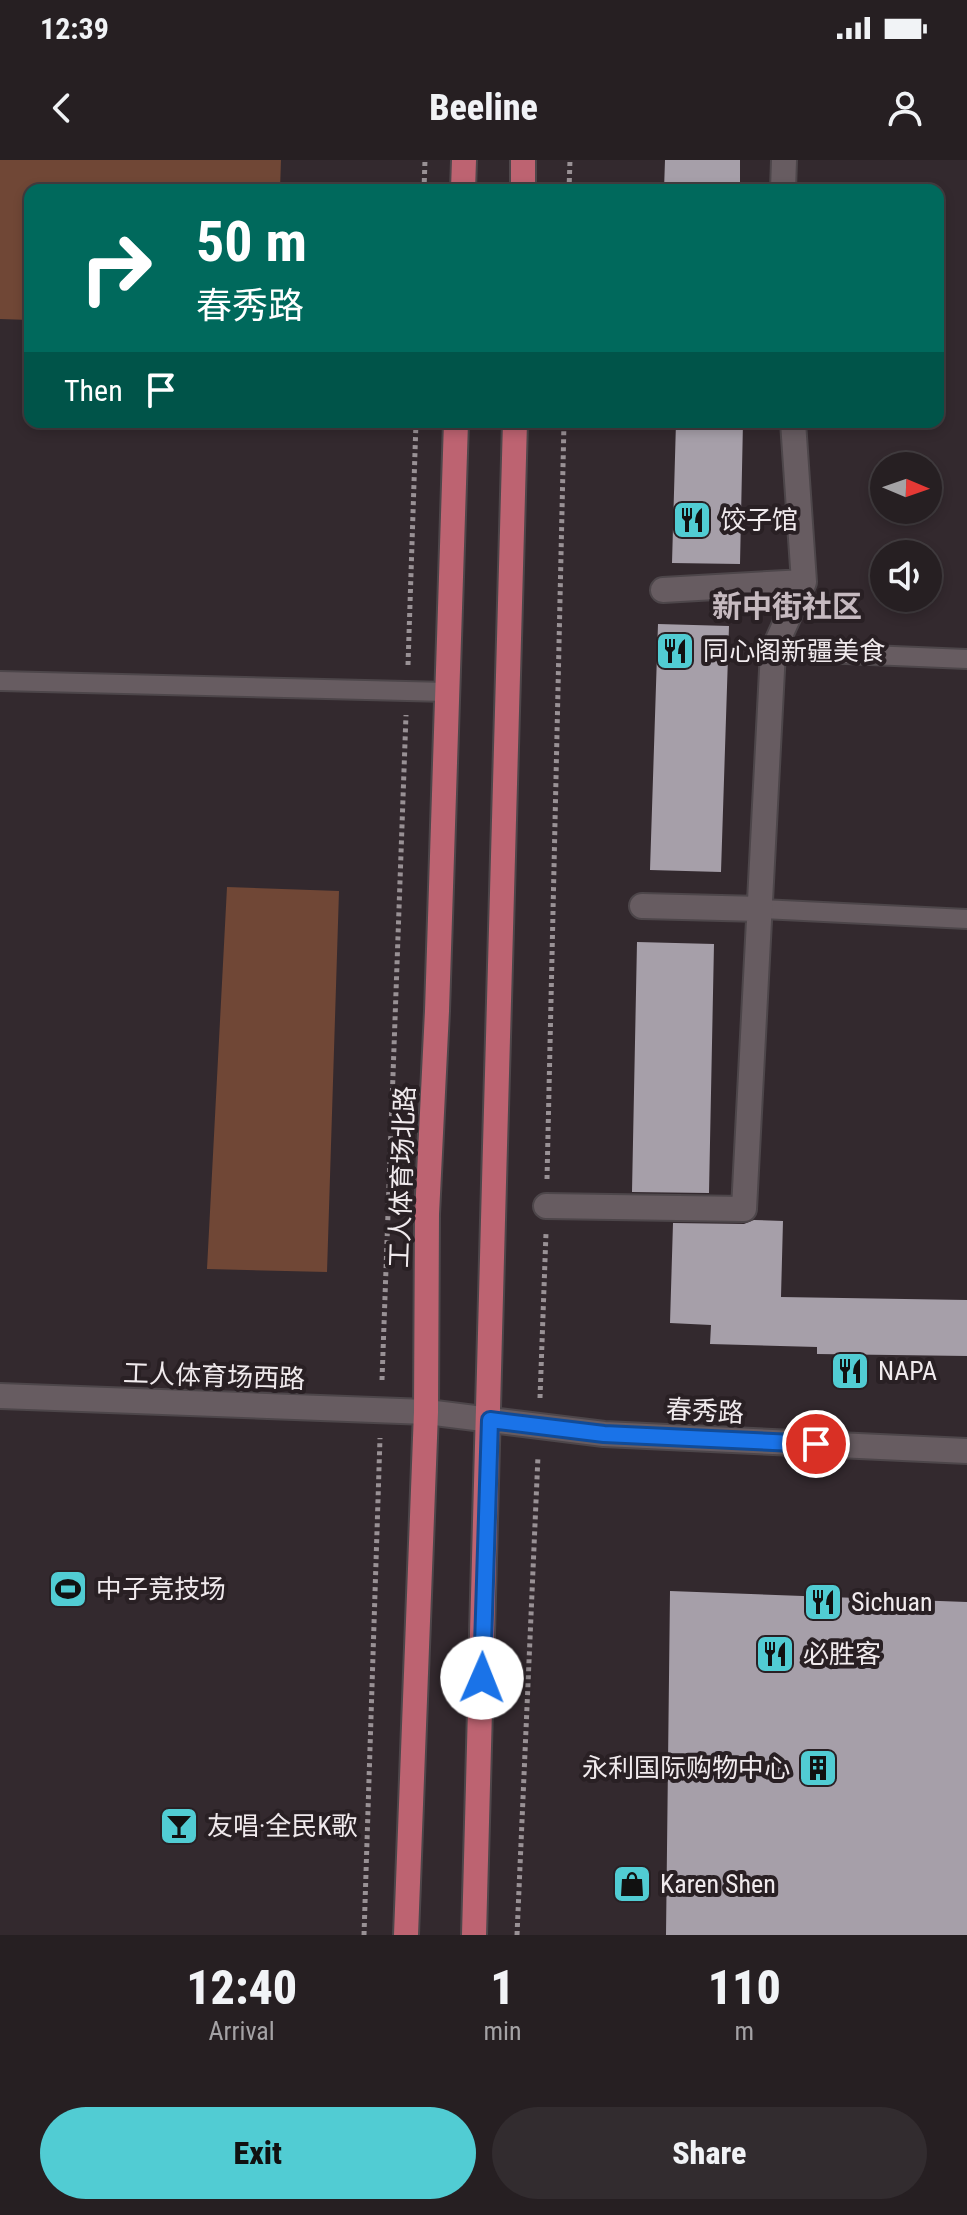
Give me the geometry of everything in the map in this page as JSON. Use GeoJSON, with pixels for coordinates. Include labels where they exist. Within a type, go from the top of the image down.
{"type":"FeatureCollection","features":[{"type":"Feature","properties":{"kind":"main road"},"geometry":{"type":"LineString","coordinates":[[463,184],[464,160]]}},
{"type":"Feature","properties":{"kind":"main road"},"geometry":{"type":"LineString","coordinates":[[523,160],[523,184]]}},
{"type":"Feature","properties":{"kind":"main road","name":"工人体育场北路"},"geometry":{"type":"LineString","coordinates":[[406,1935],[426,1412],[427,1214],[456,428]]}},
{"type":"Feature","properties":{"kind":"main road"},"geometry":{"type":"LineString","coordinates":[[474,1935],[515,428]]}},
{"type":"Feature","properties":{"kind":"street"},"geometry":{"type":"LineString","coordinates":[[783,184],[784,160]]}},
{"type":"Feature","properties":{"kind":"street"},"geometry":{"type":"LineString","coordinates":[[546,1206],[744,1209],[773,651],[804,582],[793,428]]}},
{"type":"Feature","properties":{"kind":"street"},"geometry":{"type":"LineString","coordinates":[[663,590],[804,582]]}},
{"type":"Feature","properties":{"kind":"street"},"geometry":{"type":"LineString","coordinates":[[642,906],[761,909]]}},
{"type":"Feature","properties":{"kind":"street","name":"工人体育场西路"},"geometry":{"type":"LineString","coordinates":[[0,1396],[426,1412]]}},
{"type":"Feature","properties":{"kind":"street","name":"春秀路"},"geometry":{"type":"LineString","coordinates":[[426,1412],[604,1434],[967,1451]]}},
{"type":"Feature","properties":{"kind":"lane"},"geometry":{"type":"LineString","coordinates":[[773,651],[967,659]]}},
{"type":"Feature","properties":{"kind":"lane"},"geometry":{"type":"LineString","coordinates":[[0,681],[447,692]]}},
{"type":"Feature","properties":{"kind":"lane"},"geometry":{"type":"LineString","coordinates":[[761,909],[967,919]]}},
{"type":"Feature","properties":{"kind":"path"},"geometry":{"type":"LineString","coordinates":[[424,184],[425,160]]}},
{"type":"Feature","properties":{"kind":"path"},"geometry":{"type":"LineString","coordinates":[[569,184],[570,160]]}},
{"type":"Feature","properties":{"kind":"path"},"geometry":{"type":"LineString","coordinates":[[364,1935],[416,428]]}},
{"type":"Feature","properties":{"kind":"shaded area"},"geometry":{"type":"Polygon","coordinates":[[[0,160],[281,160],[280,184],[24,184],[24,320],[0,319],[0,160]]]}},
{"type":"Feature","properties":{"kind":"shaded area"},"geometry":{"type":"Polygon","coordinates":[[[227,887],[339,891],[327,1272],[207,1269],[227,887]]]}},
{"type":"Feature","properties":{"kind":"building"},"geometry":{"type":"Polygon","coordinates":[[[665,160],[740,160],[740,184],[664,184],[665,160]]]}},
{"type":"Feature","properties":{"kind":"building"},"geometry":{"type":"Polygon","coordinates":[[[676,428],[743,428],[740,564],[672,563],[676,428]]]}},
{"type":"Feature","properties":{"kind":"building"},"geometry":{"type":"Polygon","coordinates":[[[658,624],[729,626],[721,872],[650,870],[658,624]]]}},
{"type":"Feature","properties":{"kind":"building"},"geometry":{"type":"Polygon","coordinates":[[[637,942],[714,944],[709,1193],[632,1192],[637,942]]]}},
{"type":"Feature","properties":{"kind":"building"},"geometry":{"type":"Polygon","coordinates":[[[754,1220],[783,1221],[781,1297],[967,1300],[967,1356],[817,1354],[817,1347],[710,1344],[711,1325],[670,1323],[673,1223],[744,1224],[754,1220]]]}},
{"type":"Feature","properties":{"kind":"building","name":"永利国际购物中心"},"geometry":{"type":"Polygon","coordinates":[[[670,1591],[967,1602],[967,1935],[666,1935],[670,1591]]]}},
{"type":"Feature","properties":{"kind":"place","name":"饺子馆"},"geometry":{"type":"Point","coordinates":[692,520]}},
{"type":"Feature","properties":{"kind":"place","name":"同心阁新疆美食"},"geometry":{"type":"Point","coordinates":[675,651]}},
{"type":"Feature","properties":{"kind":"place","name":"NAPA"},"geometry":{"type":"Point","coordinates":[850,1371]}},
{"type":"Feature","properties":{"kind":"place","name":"中子竞技场"},"geometry":{"type":"Point","coordinates":[68,1589]}},
{"type":"Feature","properties":{"kind":"place","name":"Sichuan"},"geometry":{"type":"Point","coordinates":[823,1602]}},
{"type":"Feature","properties":{"kind":"place","name":"必胜客"},"geometry":{"type":"Point","coordinates":[775,1654]}},
{"type":"Feature","properties":{"kind":"place","name":"永利国际购物中心"},"geometry":{"type":"Point","coordinates":[818,1768]}},
{"type":"Feature","properties":{"kind":"place","name":"友唱·全民K歌"},"geometry":{"type":"Point","coordinates":[179,1826]}},
{"type":"Feature","properties":{"kind":"place","name":"Karen Shen"},"geometry":{"type":"Point","coordinates":[632,1884]}},
{"type":"Feature","properties":{"kind":"district","name":"新中街社区"},"geometry":{"type":"Point","coordinates":[787,607]}},
{"type":"Feature","properties":{"kind":"route"},"geometry":{"type":"LineString","coordinates":[[482,1678],[490,1420],[604,1434],[816,1444]]}}]}
